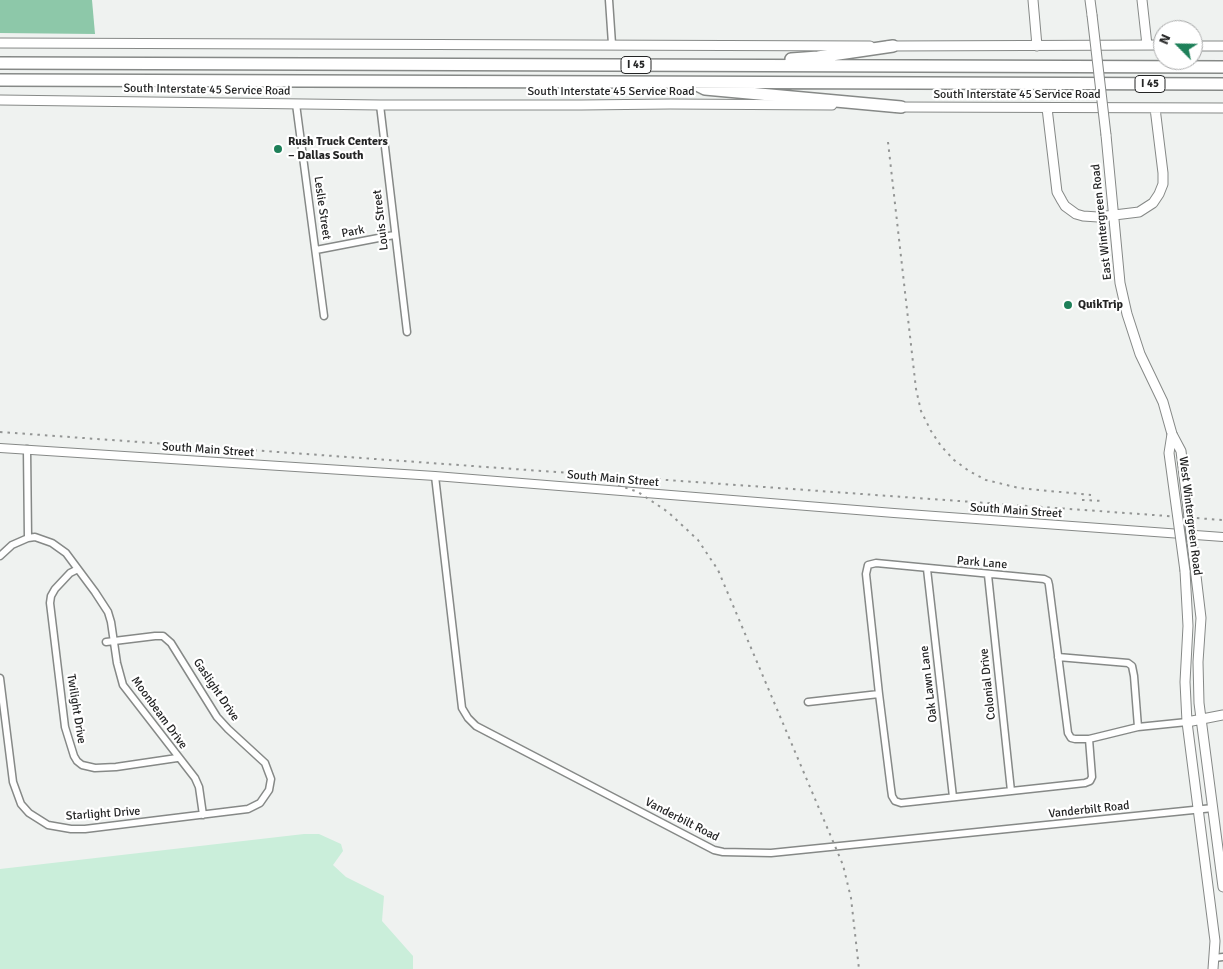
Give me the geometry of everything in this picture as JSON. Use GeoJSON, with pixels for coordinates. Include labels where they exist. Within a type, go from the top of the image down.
{"type":"FeatureCollection","features":[{"type":"Feature","properties":{"kind":"highway"},"geometry":{"type":"LineString","coordinates":[[732,66],[756,61],[818,57],[894,46]]}},
{"type":"Feature","properties":{"kind":"highway"},"geometry":{"type":"LineString","coordinates":[[0,55],[33,58],[49,63]]}},
{"type":"Feature","properties":{"kind":"highway","name":"I 45"},"geometry":{"type":"LineString","coordinates":[[0,63],[1223,67]]}},
{"type":"Feature","properties":{"kind":"highway","name":"I 45"},"geometry":{"type":"LineString","coordinates":[[0,80],[1220,85]]}},
{"type":"Feature","properties":{"kind":"highway"},"geometry":{"type":"LineString","coordinates":[[694,82],[705,89],[901,107]]}},
{"type":"Feature","properties":{"kind":"main road"},"geometry":{"type":"LineString","coordinates":[[1033,0],[1037,46]]}},
{"type":"Feature","properties":{"kind":"main road","name":"East Wintergreen Road"},"geometry":{"type":"LineString","coordinates":[[1090,0],[1106,135],[1120,283],[1127,314],[1140,354],[1163,402],[1172,434]]}},
{"type":"Feature","properties":{"kind":"main road"},"geometry":{"type":"LineString","coordinates":[[1142,0],[1147,45]]}},
{"type":"Feature","properties":{"kind":"main road"},"geometry":{"type":"LineString","coordinates":[[0,43],[1153,45]]}},
{"type":"Feature","properties":{"kind":"main road"},"geometry":{"type":"LineString","coordinates":[[1203,46],[1223,46]]}},
{"type":"Feature","properties":{"kind":"main road","name":"South Interstate 45 Service Road"},"geometry":{"type":"LineString","coordinates":[[0,100],[380,105],[581,106],[679,104],[1223,108]]}},
{"type":"Feature","properties":{"kind":"main road"},"geometry":{"type":"LineString","coordinates":[[1047,108],[1057,192],[1070,210],[1084,216],[1113,216],[1134,213],[1144,210],[1153,203],[1162,189],[1163,173],[1155,108]]}},
{"type":"Feature","properties":{"kind":"main road","name":"West Wintergreen Road"},"geometry":{"type":"LineString","coordinates":[[1172,434],[1169,453],[1185,571],[1188,618],[1185,682],[1187,722],[1215,941],[1219,957],[1213,969]]}},
{"type":"Feature","properties":{"kind":"main road","name":"West Wintergreen Road"},"geometry":{"type":"LineString","coordinates":[[1172,434],[1181,451],[1201,618],[1198,662],[1199,703],[1223,887]]}},
{"type":"Feature","properties":{"kind":"main road"},"geometry":{"type":"LineString","coordinates":[[1187,722],[1223,715]]}},
{"type":"Feature","properties":{"kind":"street"},"geometry":{"type":"LineString","coordinates":[[609,0],[612,44]]}},
{"type":"Feature","properties":{"kind":"street","name":"Leslie Street"},"geometry":{"type":"LineString","coordinates":[[296,104],[324,316]]}},
{"type":"Feature","properties":{"kind":"street","name":"Louis Street"},"geometry":{"type":"LineString","coordinates":[[380,105],[407,332]]}},
{"type":"Feature","properties":{"kind":"street","name":"Park"},"geometry":{"type":"LineString","coordinates":[[316,250],[394,235]]}},
{"type":"Feature","properties":{"kind":"street","name":"South Main Street"},"geometry":{"type":"LineString","coordinates":[[0,448],[435,476],[865,511],[1223,537]]}},
{"type":"Feature","properties":{"kind":"street"},"geometry":{"type":"LineString","coordinates":[[0,556],[12,545],[28,538],[27,449]]}},
{"type":"Feature","properties":{"kind":"street","name":"Vanderbilt Road"},"geometry":{"type":"LineString","coordinates":[[435,476],[462,708],[468,718],[476,726],[714,850],[771,853],[1213,808]]}},
{"type":"Feature","properties":{"kind":"street","name":"Moonbeam Drive"},"geometry":{"type":"LineString","coordinates":[[28,538],[44,540],[59,547],[66,553],[96,592],[108,612],[111,622],[117,663],[123,686],[177,758],[195,778],[199,787],[203,815]]}},
{"type":"Feature","properties":{"kind":"street","name":"Park Lane"},"geometry":{"type":"LineString","coordinates":[[1089,738],[1092,770],[1090,781],[1080,784],[901,803],[895,801],[892,796],[879,694],[866,569],[868,565],[876,563],[1044,579],[1048,581],[1068,733],[1071,738],[1089,738],[1138,727],[1187,722]]}},
{"type":"Feature","properties":{"kind":"street","name":"Twilight Drive"},"geometry":{"type":"LineString","coordinates":[[78,568],[70,573],[55,589],[50,603],[65,727],[76,761],[94,768],[177,758]]}},
{"type":"Feature","properties":{"kind":"street","name":"Oak Lawn Lane"},"geometry":{"type":"LineString","coordinates":[[927,569],[953,797]]}},
{"type":"Feature","properties":{"kind":"street","name":"Colonial Drive"},"geometry":{"type":"LineString","coordinates":[[988,575],[1011,790]]}},
{"type":"Feature","properties":{"kind":"street","name":"Gaslight Drive"},"geometry":{"type":"LineString","coordinates":[[106,642],[155,636],[162,636],[168,639],[217,717],[259,756],[269,770],[271,779],[269,790],[260,803],[254,807],[203,815]]}},
{"type":"Feature","properties":{"kind":"street"},"geometry":{"type":"LineString","coordinates":[[1058,657],[1123,662],[1132,666],[1138,727]]}},
{"type":"Feature","properties":{"kind":"street","name":"Starlight Drive"},"geometry":{"type":"LineString","coordinates":[[0,678],[13,782],[21,804],[33,816],[48,824],[71,829],[203,815]]}},
{"type":"Feature","properties":{"kind":"street"},"geometry":{"type":"LineString","coordinates":[[808,702],[879,694]]}},
{"type":"Feature","properties":{"kind":"green space"},"geometry":{"type":"Polygon","coordinates":[[[0,0],[92,0],[95,34],[0,33],[0,0]]]}},
{"type":"Feature","properties":{"kind":"green space"},"geometry":{"type":"Polygon","coordinates":[[[304,834],[319,834],[341,844],[343,851],[333,865],[346,877],[384,896],[382,921],[413,956],[413,969],[0,969],[0,869],[304,834]]]}},
{"type":"Feature","properties":{"kind":"railway"},"geometry":{"type":"LineString","coordinates":[[888,142],[916,389],[921,411],[931,431],[954,460],[986,480],[1019,488],[1091,495]]}},
{"type":"Feature","properties":{"kind":"railway"},"geometry":{"type":"LineString","coordinates":[[0,432],[1223,520]]}},
{"type":"Feature","properties":{"kind":"railway"},"geometry":{"type":"LineString","coordinates":[[604,480],[638,492],[668,512],[698,540],[718,570],[843,865],[851,898],[859,969]]}},
{"type":"Feature","properties":{"kind":"railway"},"geometry":{"type":"LineString","coordinates":[[1082,500],[1104,501]]}},
{"type":"Feature","properties":{"kind":"place","name":"Rush Truck Centers – Dallas South"},"geometry":{"type":"Point","coordinates":[278,149]}},
{"type":"Feature","properties":{"kind":"place","name":"QuikTrip"},"geometry":{"type":"Point","coordinates":[1068,305]}}]}
